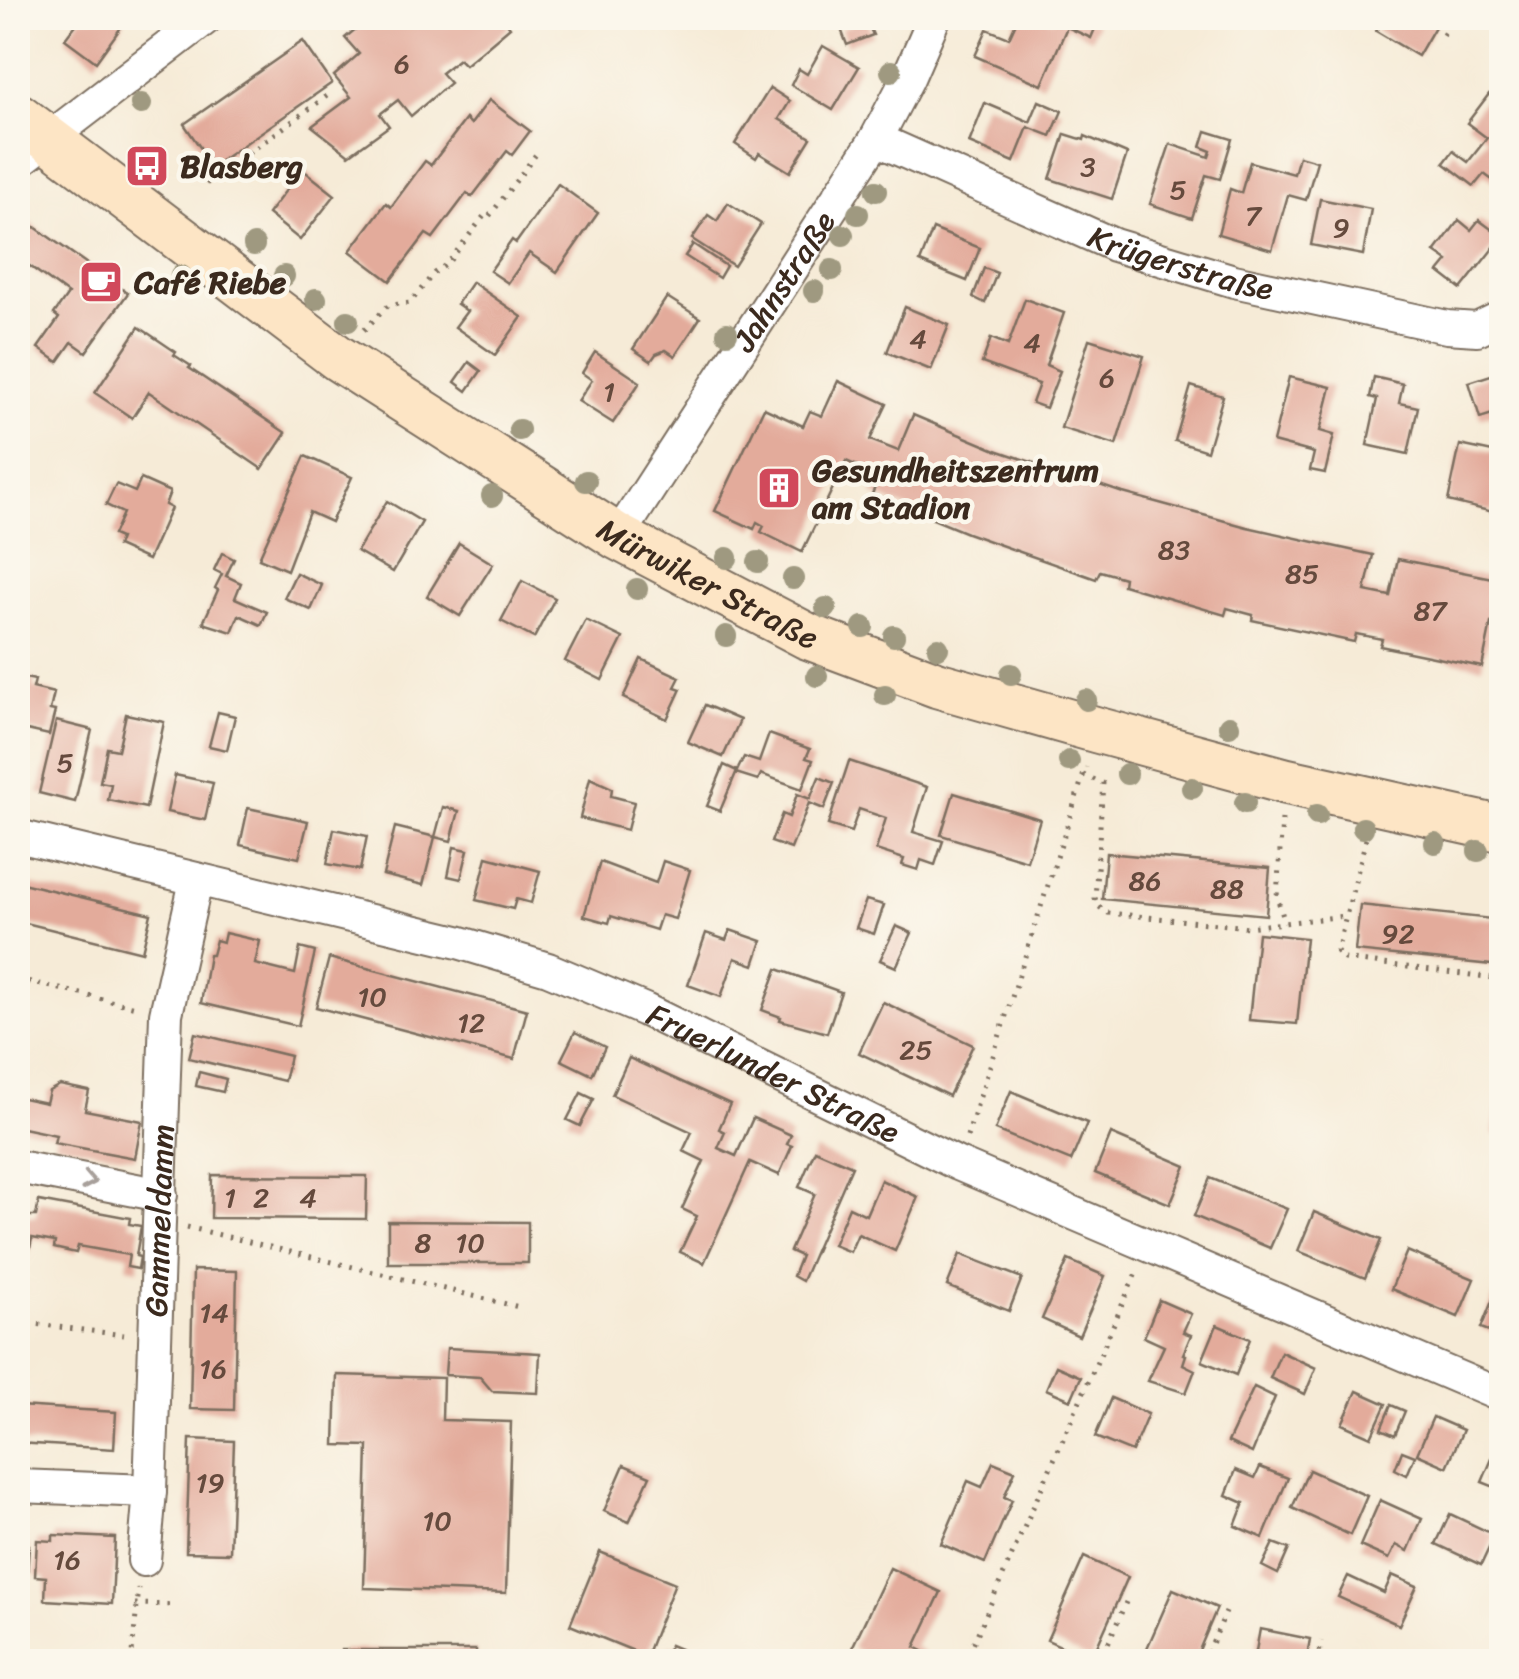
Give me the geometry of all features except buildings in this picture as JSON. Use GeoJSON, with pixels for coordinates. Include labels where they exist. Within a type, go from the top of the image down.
{"type":"FeatureCollection","features":[{"type":"Feature","properties":{"kind":"main road","name":"Mürwiker Straße"},"geometry":{"type":"LineString","coordinates":[[27,139],[338,358],[618,537],[806,636],[938,685],[1097,730],[1286,781],[1502,829]]}},
{"type":"Feature","properties":{"kind":"street"},"geometry":{"type":"LineString","coordinates":[[27,139],[206,18]]}},
{"type":"Feature","properties":{"kind":"street","name":"Jahnstraße"},"geometry":{"type":"LineString","coordinates":[[618,537],[876,139],[934,18]]}},
{"type":"Feature","properties":{"kind":"street","name":"Krügerstraße"},"geometry":{"type":"LineString","coordinates":[[876,139],[1114,244],[1234,281],[1447,326],[1477,329],[1502,317]]}},
{"type":"Feature","properties":{"kind":"street","name":"Fruerlunder Straße"},"geometry":{"type":"LineString","coordinates":[[18,836],[458,942],[548,969],[644,1010],[958,1164],[1502,1396]]}},
{"type":"Feature","properties":{"kind":"street","name":"Gammeldamm"},"geometry":{"type":"LineString","coordinates":[[144,1560],[150,1491],[166,1014],[196,881]]}},
{"type":"Feature","properties":{"kind":"street"},"geometry":{"type":"LineString","coordinates":[[18,1168],[160,1208]]}},
{"type":"Feature","properties":{"kind":"street"},"geometry":{"type":"LineString","coordinates":[[18,1486],[150,1491]]}},
{"type":"Feature","properties":{"kind":"path"},"geometry":{"type":"LineString","coordinates":[[1443,35],[1453,18]]}},
{"type":"Feature","properties":{"kind":"path"},"geometry":{"type":"LineString","coordinates":[[206,184],[331,93]]}},
{"type":"Feature","properties":{"kind":"path"},"geometry":{"type":"LineString","coordinates":[[338,358],[389,304],[410,304],[484,216],[488,218],[536,153]]}},
{"type":"Feature","properties":{"kind":"path"},"geometry":{"type":"LineString","coordinates":[[958,1164],[1097,730]]}},
{"type":"Feature","properties":{"kind":"path"},"geometry":{"type":"LineString","coordinates":[[1083,775],[1104,783],[1095,898],[1098,906],[1108,912],[1248,926],[1345,916]]}},
{"type":"Feature","properties":{"kind":"path"},"geometry":{"type":"LineString","coordinates":[[1286,781],[1277,897],[1286,923]]}},
{"type":"Feature","properties":{"kind":"path"},"geometry":{"type":"LineString","coordinates":[[1376,802],[1338,951],[1344,959],[1502,979]]}},
{"type":"Feature","properties":{"kind":"path"},"geometry":{"type":"LineString","coordinates":[[18,979],[166,1014]]}},
{"type":"Feature","properties":{"kind":"path"},"geometry":{"type":"LineString","coordinates":[[160,1208],[518,1307]]}},
{"type":"Feature","properties":{"kind":"path"},"geometry":{"type":"LineString","coordinates":[[966,1662],[1148,1245]]}},
{"type":"Feature","properties":{"kind":"path"},"geometry":{"type":"LineString","coordinates":[[18,1322],[156,1338]]}},
{"type":"Feature","properties":{"kind":"path"},"geometry":{"type":"LineString","coordinates":[[131,1662],[135,1604],[144,1560]]}},
{"type":"Feature","properties":{"kind":"path"},"geometry":{"type":"LineString","coordinates":[[1100,1662],[1126,1602]]}},
{"type":"Feature","properties":{"kind":"path"},"geometry":{"type":"LineString","coordinates":[[135,1604],[174,1605]]}},
{"type":"Feature","properties":{"kind":"path"},"geometry":{"type":"LineString","coordinates":[[1204,1662],[1226,1612]]}},
{"type":"Feature","properties":{"kind":"path"},"geometry":{"type":"LineString","coordinates":[[1318,1662],[1322,1641]]}},
{"type":"Feature","properties":{"kind":"place","name":"Blasberg"},"geometry":{"type":"Point","coordinates":[147,166]}},
{"type":"Feature","properties":{"kind":"place","name":"Café Riebe"},"geometry":{"type":"Point","coordinates":[101,282]}},
{"type":"Feature","properties":{"kind":"place","name":"Gesundheitszentrum am Stadion"},"geometry":{"type":"Point","coordinates":[779,488]}}]}
